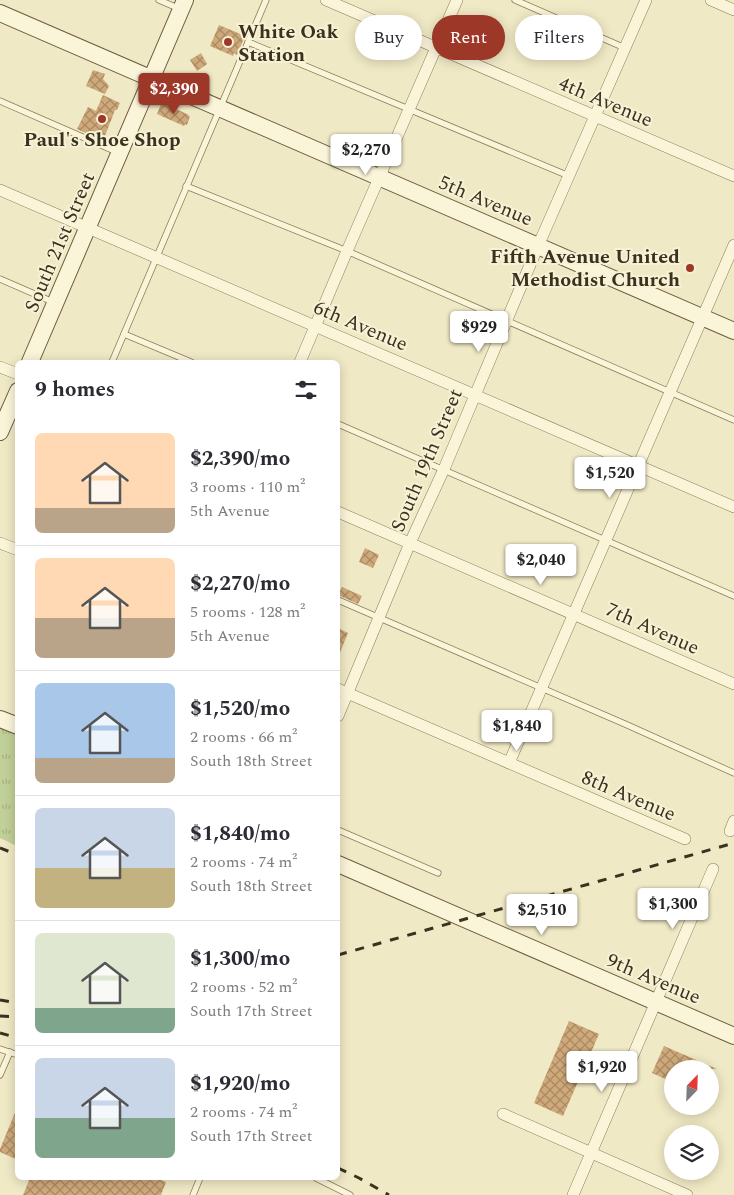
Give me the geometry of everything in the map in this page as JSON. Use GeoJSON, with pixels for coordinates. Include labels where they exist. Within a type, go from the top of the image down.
{"type":"FeatureCollection","features":[{"type":"Feature","properties":{"kind":"street","name":"4th Avenue"},"geometry":{"type":"LineString","coordinates":[[326,0],[432,45]]}},
{"type":"Feature","properties":{"kind":"street"},"geometry":{"type":"LineString","coordinates":[[450,15],[457,0]]}},
{"type":"Feature","properties":{"kind":"street","name":"South 19th Street"},"geometry":{"type":"LineString","coordinates":[[340,704],[342,691],[380,618],[410,543],[444,469],[538,246],[646,0]]}},
{"type":"Feature","properties":{"kind":"street"},"geometry":{"type":"LineString","coordinates":[[711,0],[734,10]]}},
{"type":"Feature","properties":{"kind":"street","name":"South 21st Street"},"geometry":{"type":"LineString","coordinates":[[31,360],[183,5]]}},
{"type":"Feature","properties":{"kind":"street","name":"5th Avenue"},"geometry":{"type":"LineString","coordinates":[[0,13],[734,331]]}},
{"type":"Feature","properties":{"kind":"street"},"geometry":{"type":"LineString","coordinates":[[301,360],[432,56]]}},
{"type":"Feature","properties":{"kind":"street","name":"4th Avenue"},"geometry":{"type":"LineString","coordinates":[[466,60],[734,176]]}},
{"type":"Feature","properties":{"kind":"street","name":"6th Avenue"},"geometry":{"type":"LineString","coordinates":[[0,190],[734,507]]}},
{"type":"Feature","properties":{"kind":"street"},"geometry":{"type":"LineString","coordinates":[[509,763],[734,245]]}},
{"type":"Feature","properties":{"kind":"street"},"geometry":{"type":"LineString","coordinates":[[0,366],[15,373]]}},
{"type":"Feature","properties":{"kind":"street"},"geometry":{"type":"LineString","coordinates":[[0,432],[15,398]]}},
{"type":"Feature","properties":{"kind":"street","name":"7th Avenue"},"geometry":{"type":"LineString","coordinates":[[340,513],[734,684]]}},
{"type":"Feature","properties":{"kind":"street"},"geometry":{"type":"LineString","coordinates":[[0,543],[15,549]]}},
{"type":"Feature","properties":{"kind":"street","name":"8th Avenue"},"geometry":{"type":"LineString","coordinates":[[342,691],[685,840]]}},
{"type":"Feature","properties":{"kind":"street"},"geometry":{"type":"LineString","coordinates":[[0,719],[15,725]]}},
{"type":"Feature","properties":{"kind":"street","name":"9th Avenue"},"geometry":{"type":"LineString","coordinates":[[340,865],[734,1036]]}},
{"type":"Feature","properties":{"kind":"street"},"geometry":{"type":"LineString","coordinates":[[573,1195],[713,869]]}},
{"type":"Feature","properties":{"kind":"street"},"geometry":{"type":"LineString","coordinates":[[503,1114],[687,1195]]}},
{"type":"Feature","properties":{"kind":"lane"},"geometry":{"type":"LineString","coordinates":[[160,0],[183,5]]}},
{"type":"Feature","properties":{"kind":"lane"},"geometry":{"type":"LineString","coordinates":[[113,360],[266,0]]}},
{"type":"Feature","properties":{"kind":"lane"},"geometry":{"type":"LineString","coordinates":[[515,0],[625,48]]}},
{"type":"Feature","properties":{"kind":"lane"},"geometry":{"type":"LineString","coordinates":[[248,42],[569,176]]}},
{"type":"Feature","properties":{"kind":"lane"},"geometry":{"type":"LineString","coordinates":[[0,101],[120,153]]}},
{"type":"Feature","properties":{"kind":"lane"},"geometry":{"type":"LineString","coordinates":[[186,186],[347,251],[734,420]]}},
{"type":"Feature","properties":{"kind":"lane"},"geometry":{"type":"LineString","coordinates":[[0,279],[56,303]]}},
{"type":"Feature","properties":{"kind":"lane"},"geometry":{"type":"LineString","coordinates":[[124,334],[186,360]]}},
{"type":"Feature","properties":{"kind":"lane"},"geometry":{"type":"LineString","coordinates":[[340,425],[734,596]]}},
{"type":"Feature","properties":{"kind":"lane"},"geometry":{"type":"LineString","coordinates":[[340,601],[734,772]]}},
{"type":"Feature","properties":{"kind":"lane"},"geometry":{"type":"LineString","coordinates":[[340,831],[438,873]]}},
{"type":"Feature","properties":{"kind":"lane"},"geometry":{"type":"LineString","coordinates":[[0,1049],[15,1053]]}},
{"type":"Feature","properties":{"kind":"lane"},"geometry":{"type":"LineString","coordinates":[[0,1075],[10,1052]]}},
{"type":"Feature","properties":{"kind":"lane"},"geometry":{"type":"LineString","coordinates":[[193,1195],[199,1180]]}},
{"type":"Feature","properties":{"kind":"lane"},"geometry":{"type":"LineString","coordinates":[[320,1180],[350,1195]]}},
{"type":"Feature","properties":{"kind":"green space"},"geometry":{"type":"Polygon","coordinates":[[[0,727],[15,733],[15,845],[0,838],[0,727]]]}},
{"type":"Feature","properties":{"kind":"building"},"geometry":{"type":"Polygon","coordinates":[[[219,25],[245,36],[237,55],[234,53],[233,56],[210,46],[219,25]]]}},
{"type":"Feature","properties":{"kind":"building"},"geometry":{"type":"Polygon","coordinates":[[[201,53],[207,64],[197,71],[190,60],[201,53]]]}},
{"type":"Feature","properties":{"kind":"building"},"geometry":{"type":"Polygon","coordinates":[[[93,70],[105,74],[103,79],[109,86],[105,94],[86,86],[93,70]]]}},
{"type":"Feature","properties":{"kind":"building"},"geometry":{"type":"Polygon","coordinates":[[[103,95],[120,103],[117,110],[115,110],[103,141],[77,129],[88,107],[96,111],[103,95]]]}},
{"type":"Feature","properties":{"kind":"building"},"geometry":{"type":"Polygon","coordinates":[[[161,104],[189,115],[187,125],[185,124],[184,126],[157,114],[161,104]]]}},
{"type":"Feature","properties":{"kind":"building"},"geometry":{"type":"Polygon","coordinates":[[[365,548],[379,555],[373,568],[359,562],[365,548]]]}},
{"type":"Feature","properties":{"kind":"building"},"geometry":{"type":"Polygon","coordinates":[[[342,587],[362,596],[358,604],[340,596],[342,587]]]}},
{"type":"Feature","properties":{"kind":"building"},"geometry":{"type":"Polygon","coordinates":[[[340,629],[348,633],[340,652],[340,629]]]}},
{"type":"Feature","properties":{"kind":"building"},"geometry":{"type":"Polygon","coordinates":[[[569,1021],[599,1034],[563,1116],[534,1103],[569,1021]]]}},
{"type":"Feature","properties":{"kind":"building"},"geometry":{"type":"Polygon","coordinates":[[[664,1046],[696,1060],[664,1060],[664,1078],[652,1073],[664,1046]]]}},
{"type":"Feature","properties":{"kind":"building"},"geometry":{"type":"Polygon","coordinates":[[[15,1113],[15,1159],[0,1152],[15,1113]]]}},
{"type":"Feature","properties":{"kind":"building"},"geometry":{"type":"Polygon","coordinates":[[[29,1180],[161,1180],[166,1182],[161,1195],[23,1195],[29,1180]]]}},
{"type":"Feature","properties":{"kind":"railway"},"geometry":{"type":"LineString","coordinates":[[340,954],[734,843]]}},
{"type":"Feature","properties":{"kind":"railway"},"geometry":{"type":"LineString","coordinates":[[0,848],[15,854]]}},
{"type":"Feature","properties":{"kind":"railway"},"geometry":{"type":"LineString","coordinates":[[0,1000],[15,1002]]}},
{"type":"Feature","properties":{"kind":"railway"},"geometry":{"type":"LineString","coordinates":[[0,1016],[15,1017]]}},
{"type":"Feature","properties":{"kind":"railway"},"geometry":{"type":"LineString","coordinates":[[0,1033],[15,1037]]}},
{"type":"Feature","properties":{"kind":"railway"},"geometry":{"type":"LineString","coordinates":[[340,1169],[389,1195]]}},
{"type":"Feature","properties":{"kind":"place","name":"White Oak Station"},"geometry":{"type":"Point","coordinates":[228,42]}},
{"type":"Feature","properties":{"kind":"place","name":"Paul's Shoe Shop"},"geometry":{"type":"Point","coordinates":[102,119]}},
{"type":"Feature","properties":{"kind":"place","name":"Fifth Avenue United Methodist Church"},"geometry":{"type":"Point","coordinates":[690,268]}}]}
